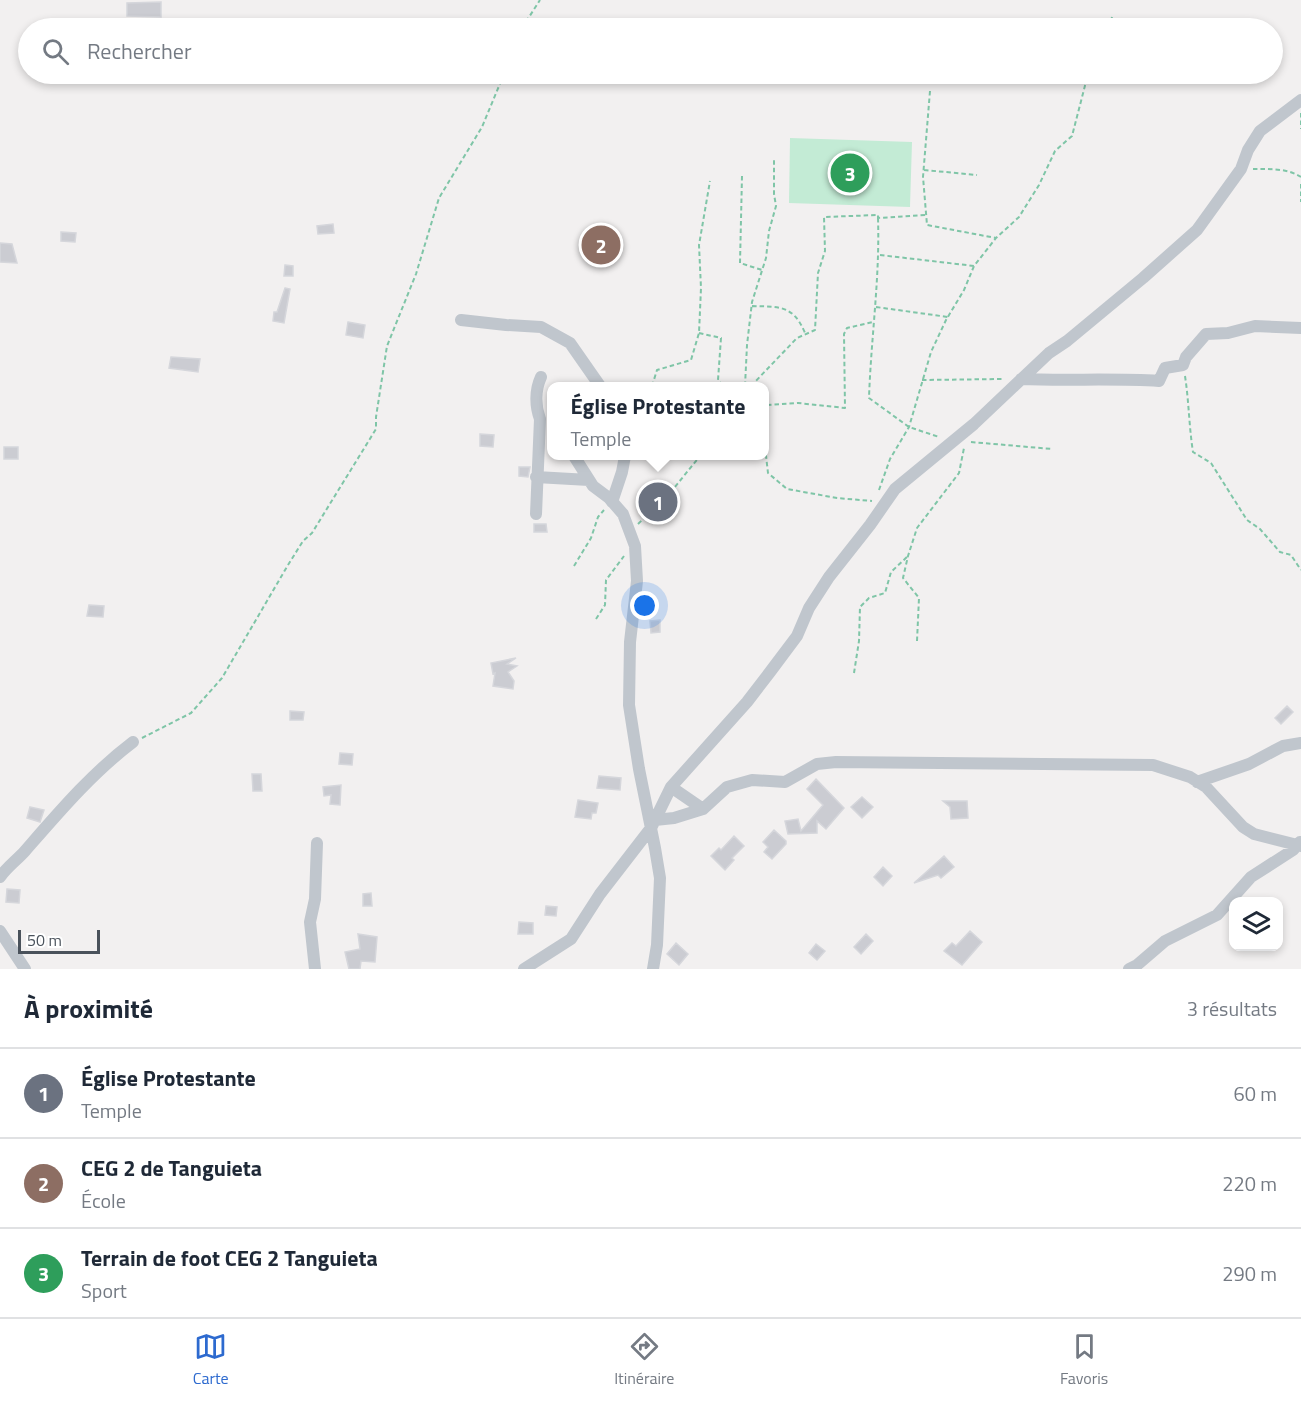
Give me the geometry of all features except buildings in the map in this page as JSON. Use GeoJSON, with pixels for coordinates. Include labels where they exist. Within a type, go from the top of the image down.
{"type":"FeatureCollection","features":[{"type":"Feature","properties":{"kind":"street"},"geometry":{"type":"LineString","coordinates":[[524,969],[543,964],[571,939],[600,894],[653,824],[671,787],[747,702],[798,636],[809,608],[829,577],[876,517],[894,489],[952,442],[1049,353],[1067,341],[1143,278],[1197,230],[1241,169],[1248,150],[1260,130],[1301,100]]}},
{"type":"Feature","properties":{"kind":"street"},"geometry":{"type":"LineString","coordinates":[[461,320],[506,326],[541,327],[570,343],[597,382]]}},
{"type":"Feature","properties":{"kind":"street"},"geometry":{"type":"LineString","coordinates":[[1021,379],[1097,378],[1159,381],[1165,368],[1184,364],[1186,357],[1206,334],[1228,333],[1255,326],[1301,328]]}},
{"type":"Feature","properties":{"kind":"street"},"geometry":{"type":"LineString","coordinates":[[588,382],[592,375]]}},
{"type":"Feature","properties":{"kind":"street"},"geometry":{"type":"LineString","coordinates":[[536,514],[540,419],[537,410],[537,386],[541,377]]}},
{"type":"Feature","properties":{"kind":"street"},"geometry":{"type":"LineString","coordinates":[[540,419],[547,424]]}},
{"type":"Feature","properties":{"kind":"street"},"geometry":{"type":"LineString","coordinates":[[576,460],[593,486],[612,501],[623,514],[635,546],[637,581],[630,642],[629,705],[639,769],[653,824],[660,879],[657,945],[653,969]]}},
{"type":"Feature","properties":{"kind":"street"},"geometry":{"type":"LineString","coordinates":[[612,501],[624,460]]}},
{"type":"Feature","properties":{"kind":"street"},"geometry":{"type":"LineString","coordinates":[[536,477],[589,480]]}},
{"type":"Feature","properties":{"kind":"street"},"geometry":{"type":"LineString","coordinates":[[0,878],[7,867],[23,854],[52,819],[109,760],[133,742]]}},
{"type":"Feature","properties":{"kind":"street"},"geometry":{"type":"LineString","coordinates":[[1197,782],[1249,764],[1283,746],[1301,743]]}},
{"type":"Feature","properties":{"kind":"street"},"geometry":{"type":"LineString","coordinates":[[653,824],[704,809],[727,787],[752,780],[786,782],[817,764],[836,762],[1153,765],[1190,777],[1206,787],[1243,827],[1254,834],[1300,844]]}},
{"type":"Feature","properties":{"kind":"street"},"geometry":{"type":"LineString","coordinates":[[671,787],[704,809]]}},
{"type":"Feature","properties":{"kind":"street"},"geometry":{"type":"LineString","coordinates":[[315,969],[310,922],[315,899],[317,843]]}},
{"type":"Feature","properties":{"kind":"street"},"geometry":{"type":"LineString","coordinates":[[1136,968],[1165,941],[1217,915],[1251,877],[1300,844]]}},
{"type":"Feature","properties":{"kind":"street"},"geometry":{"type":"LineString","coordinates":[[0,931],[25,969]]}},
{"type":"Feature","properties":{"kind":"path"},"geometry":{"type":"LineString","coordinates":[[528,18],[540,0]]}},
{"type":"Feature","properties":{"kind":"path"},"geometry":{"type":"LineString","coordinates":[[133,742],[191,713],[222,678],[303,541],[312,533],[376,429],[387,346],[416,274],[439,198],[482,127],[500,84]]}},
{"type":"Feature","properties":{"kind":"path"},"geometry":{"type":"LineString","coordinates":[[879,494],[890,459],[909,427],[931,351],[948,317],[964,290],[974,266],[996,238],[1019,217],[1039,185],[1055,151],[1072,136],[1085,84]]}},
{"type":"Feature","properties":{"kind":"path"},"geometry":{"type":"LineString","coordinates":[[930,91],[924,170],[927,225],[996,238]]}},
{"type":"Feature","properties":{"kind":"path"},"geometry":{"type":"LineString","coordinates":[[745,382],[752,306],[766,258],[769,231],[776,206],[774,158]]}},
{"type":"Feature","properties":{"kind":"path"},"geometry":{"type":"LineString","coordinates":[[1241,169],[1283,170],[1294,172],[1301,177]]}},
{"type":"Feature","properties":{"kind":"path"},"geometry":{"type":"LineString","coordinates":[[924,170],[977,175]]}},
{"type":"Feature","properties":{"kind":"path"},"geometry":{"type":"LineString","coordinates":[[742,176],[740,263],[762,270]]}},
{"type":"Feature","properties":{"kind":"path"},"geometry":{"type":"LineString","coordinates":[[653,382],[657,370],[691,360],[699,333],[701,288],[699,245],[710,181]]}},
{"type":"Feature","properties":{"kind":"path"},"geometry":{"type":"LineString","coordinates":[[1301,184],[1301,202]]}},
{"type":"Feature","properties":{"kind":"path"},"geometry":{"type":"LineString","coordinates":[[756,382],[797,338],[815,330],[818,273],[825,251],[824,217],[878,215],[879,218],[926,215]]}},
{"type":"Feature","properties":{"kind":"path"},"geometry":{"type":"LineString","coordinates":[[879,218],[880,255],[870,349],[869,398],[909,427],[952,442]]}},
{"type":"Feature","properties":{"kind":"path"},"geometry":{"type":"LineString","coordinates":[[880,255],[974,266]]}},
{"type":"Feature","properties":{"kind":"path"},"geometry":{"type":"LineString","coordinates":[[752,306],[784,308],[801,322],[806,334]]}},
{"type":"Feature","properties":{"kind":"path"},"geometry":{"type":"LineString","coordinates":[[875,307],[948,317]]}},
{"type":"Feature","properties":{"kind":"path"},"geometry":{"type":"LineString","coordinates":[[769,405],[798,404],[845,408],[844,334],[847,328],[873,322]]}},
{"type":"Feature","properties":{"kind":"path"},"geometry":{"type":"LineString","coordinates":[[699,333],[721,338],[719,382]]}},
{"type":"Feature","properties":{"kind":"path"},"geometry":{"type":"LineString","coordinates":[[1184,364],[1193,453],[1211,463],[1247,520],[1260,530],[1280,552],[1291,555],[1301,570]]}},
{"type":"Feature","properties":{"kind":"path"},"geometry":{"type":"LineString","coordinates":[[922,380],[1021,379]]}},
{"type":"Feature","properties":{"kind":"path"},"geometry":{"type":"LineString","coordinates":[[917,641],[919,598],[903,578],[908,556],[917,528],[959,473],[965,442],[1052,449]]}},
{"type":"Feature","properties":{"kind":"path"},"geometry":{"type":"LineString","coordinates":[[630,533],[670,492],[697,460]]}},
{"type":"Feature","properties":{"kind":"path"},"geometry":{"type":"LineString","coordinates":[[766,460],[768,473],[787,489],[837,498],[878,501],[876,517]]}},
{"type":"Feature","properties":{"kind":"path"},"geometry":{"type":"LineString","coordinates":[[574,566],[591,538],[598,517],[612,501]]}},
{"type":"Feature","properties":{"kind":"path"},"geometry":{"type":"LineString","coordinates":[[596,619],[605,604],[606,580],[621,559],[635,546]]}},
{"type":"Feature","properties":{"kind":"path"},"geometry":{"type":"LineString","coordinates":[[854,673],[859,641],[860,607],[869,598],[885,593],[891,572],[908,556]]}},
{"type":"Feature","properties":{"kind":"green space"},"geometry":{"type":"Polygon","coordinates":[[[790,138],[912,142],[910,207],[789,203],[790,138]]]}},
{"type":"Feature","properties":{"kind":"place","name":"Terrain de foot CEG 2 Tanguieta"},"geometry":{"type":"Point","coordinates":[850,173]}},
{"type":"Feature","properties":{"kind":"place","name":"CEG 2 de Tanguieta"},"geometry":{"type":"Point","coordinates":[601,245]}},
{"type":"Feature","properties":{"kind":"place","name":"Église Protestante"},"geometry":{"type":"Point","coordinates":[658,502]}}]}
